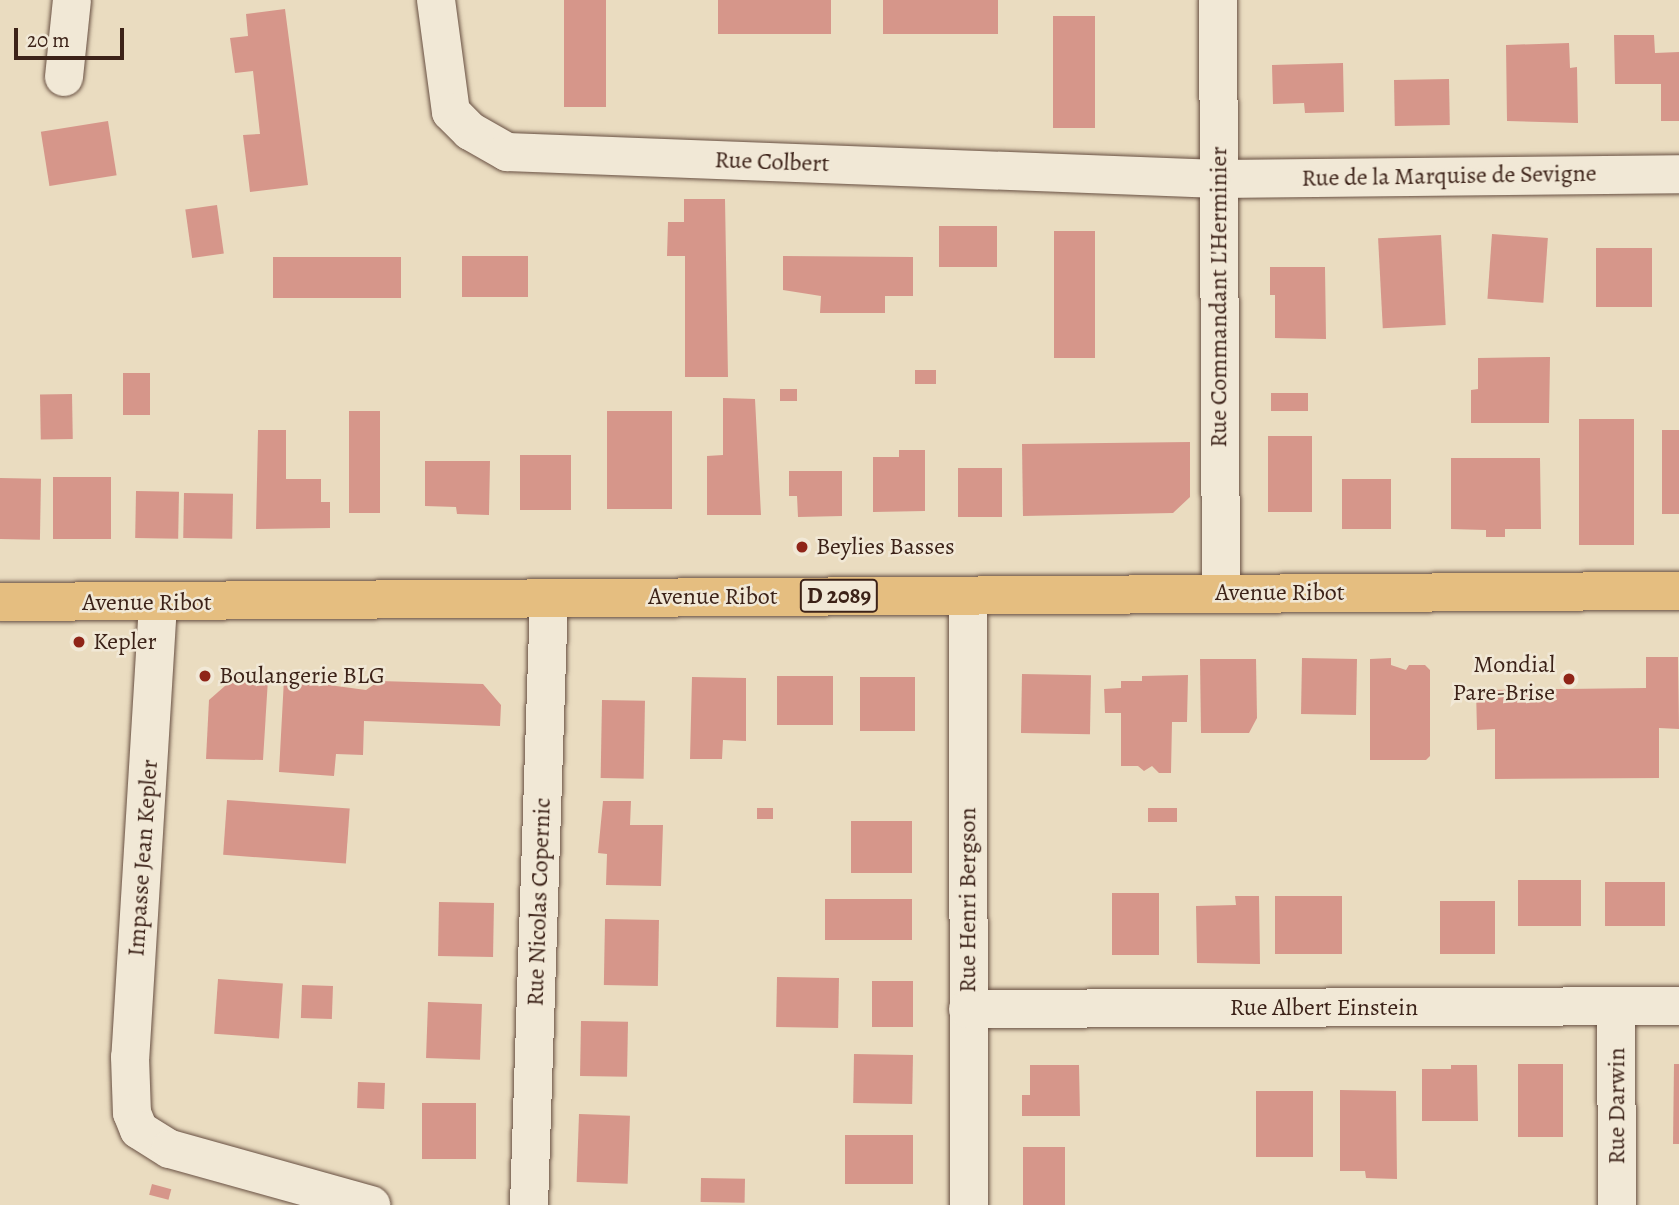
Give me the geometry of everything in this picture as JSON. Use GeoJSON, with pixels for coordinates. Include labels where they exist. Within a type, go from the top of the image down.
{"type":"FeatureCollection","features":[{"type":"Feature","properties":{"kind":"main road","name":"Avenue Ribot"},"geometry":{"type":"LineString","coordinates":[[0,602],[158,604],[549,598],[1679,591]]}},
{"type":"Feature","properties":{"kind":"street"},"geometry":{"type":"LineString","coordinates":[[64,77],[72,0]]}},
{"type":"Feature","properties":{"kind":"street","name":"Rue Colbert"},"geometry":{"type":"LineString","coordinates":[[436,0],[451,112],[470,131],[507,152],[1218,179]]}},
{"type":"Feature","properties":{"kind":"street","name":"Rue Commandant L'Herminier"},"geometry":{"type":"LineString","coordinates":[[1218,0],[1221,594]]}},
{"type":"Feature","properties":{"kind":"street","name":"Rue de la Marquise de Sevigne"},"geometry":{"type":"LineString","coordinates":[[1218,179],[1679,174]]}},
{"type":"Feature","properties":{"kind":"street","name":"Rue Henri Bergson"},"geometry":{"type":"LineString","coordinates":[[968,596],[969,1205]]}},
{"type":"Feature","properties":{"kind":"street","name":"Rue Nicolas Copernic"},"geometry":{"type":"LineString","coordinates":[[529,1205],[549,598]]}},
{"type":"Feature","properties":{"kind":"street","name":"Impasse Jean Kepler"},"geometry":{"type":"LineString","coordinates":[[158,604],[130,1057],[132,1113],[139,1130],[170,1149],[371,1205]]}},
{"type":"Feature","properties":{"kind":"street","name":"Rue Albert Einstein"},"geometry":{"type":"LineString","coordinates":[[968,1009],[1679,1006]]}},
{"type":"Feature","properties":{"kind":"street","name":"Rue Darwin"},"geometry":{"type":"LineString","coordinates":[[1616,1007],[1617,1205]]}},
{"type":"Feature","properties":{"kind":"building"},"geometry":{"type":"Polygon","coordinates":[[[564,0],[606,0],[606,107],[564,107],[564,0]]]}},
{"type":"Feature","properties":{"kind":"building"},"geometry":{"type":"Polygon","coordinates":[[[718,0],[831,0],[831,34],[718,34],[718,0]]]}},
{"type":"Feature","properties":{"kind":"building"},"geometry":{"type":"Polygon","coordinates":[[[883,0],[998,0],[998,34],[883,34],[883,0]]]}},
{"type":"Feature","properties":{"kind":"building"},"geometry":{"type":"Polygon","coordinates":[[[285,9],[308,185],[250,192],[243,135],[260,134],[253,71],[235,73],[230,38],[248,36],[246,14],[285,9]]]}},
{"type":"Feature","properties":{"kind":"building"},"geometry":{"type":"Polygon","coordinates":[[[1053,16],[1095,16],[1095,128],[1053,128],[1053,16]]]}},
{"type":"Feature","properties":{"kind":"building"},"geometry":{"type":"Polygon","coordinates":[[[1614,35],[1654,35],[1655,53],[1679,52],[1679,121],[1661,121],[1661,84],[1615,84],[1614,35]]]}},
{"type":"Feature","properties":{"kind":"building"},"geometry":{"type":"Polygon","coordinates":[[[1569,43],[1570,68],[1577,67],[1578,123],[1507,121],[1506,45],[1569,43]]]}},
{"type":"Feature","properties":{"kind":"building"},"geometry":{"type":"Polygon","coordinates":[[[1343,63],[1344,112],[1305,113],[1304,103],[1273,104],[1272,65],[1343,63]]]}},
{"type":"Feature","properties":{"kind":"building"},"geometry":{"type":"Polygon","coordinates":[[[1449,79],[1450,125],[1395,126],[1394,80],[1449,79]]]}},
{"type":"Feature","properties":{"kind":"building"},"geometry":{"type":"Polygon","coordinates":[[[108,121],[117,175],[49,186],[41,132],[108,121]]]}},
{"type":"Feature","properties":{"kind":"building"},"geometry":{"type":"Polygon","coordinates":[[[684,199],[725,199],[728,377],[685,377],[685,256],[667,256],[668,222],[684,222],[684,199]]]}},
{"type":"Feature","properties":{"kind":"building"},"geometry":{"type":"Polygon","coordinates":[[[217,205],[224,254],[192,258],[185,209],[217,205]]]}},
{"type":"Feature","properties":{"kind":"building"},"geometry":{"type":"Polygon","coordinates":[[[939,226],[997,226],[997,267],[939,267],[939,226]]]}},
{"type":"Feature","properties":{"kind":"building"},"geometry":{"type":"Polygon","coordinates":[[[1054,231],[1095,231],[1095,358],[1054,358],[1054,231]]]}},
{"type":"Feature","properties":{"kind":"building"},"geometry":{"type":"Polygon","coordinates":[[[1492,234],[1548,238],[1543,303],[1487,299],[1492,234]]]}},
{"type":"Feature","properties":{"kind":"building"},"geometry":{"type":"Polygon","coordinates":[[[1441,235],[1446,325],[1383,328],[1378,238],[1441,235]]]}},
{"type":"Feature","properties":{"kind":"building"},"geometry":{"type":"Polygon","coordinates":[[[1596,248],[1652,248],[1652,307],[1596,307],[1596,248]]]}},
{"type":"Feature","properties":{"kind":"building"},"geometry":{"type":"Polygon","coordinates":[[[462,256],[528,256],[528,297],[462,297],[462,256]]]}},
{"type":"Feature","properties":{"kind":"building"},"geometry":{"type":"Polygon","coordinates":[[[783,256],[913,257],[913,296],[885,296],[885,313],[820,313],[821,296],[783,290],[783,256]]]}},
{"type":"Feature","properties":{"kind":"building"},"geometry":{"type":"Polygon","coordinates":[[[273,257],[401,257],[401,298],[273,298],[273,257]]]}},
{"type":"Feature","properties":{"kind":"building"},"geometry":{"type":"Polygon","coordinates":[[[1270,267],[1325,267],[1326,339],[1275,338],[1275,295],[1270,295],[1270,267]]]}},
{"type":"Feature","properties":{"kind":"building"},"geometry":{"type":"Polygon","coordinates":[[[1550,357],[1549,423],[1471,423],[1471,390],[1478,389],[1478,358],[1550,357]]]}},
{"type":"Feature","properties":{"kind":"building"},"geometry":{"type":"Polygon","coordinates":[[[915,370],[936,370],[936,384],[915,384],[915,370]]]}},
{"type":"Feature","properties":{"kind":"building"},"geometry":{"type":"Polygon","coordinates":[[[123,373],[150,373],[150,415],[123,415],[123,373]]]}},
{"type":"Feature","properties":{"kind":"building"},"geometry":{"type":"Polygon","coordinates":[[[780,389],[797,389],[797,401],[780,401],[780,389]]]}},
{"type":"Feature","properties":{"kind":"building"},"geometry":{"type":"Polygon","coordinates":[[[1271,393],[1308,393],[1308,411],[1271,411],[1271,393]]]}},
{"type":"Feature","properties":{"kind":"building"},"geometry":{"type":"Polygon","coordinates":[[[72,394],[73,439],[41,440],[40,395],[72,394]]]}},
{"type":"Feature","properties":{"kind":"building"},"geometry":{"type":"Polygon","coordinates":[[[723,398],[755,399],[761,515],[707,515],[707,456],[723,455],[723,398]]]}},
{"type":"Feature","properties":{"kind":"building"},"geometry":{"type":"Polygon","coordinates":[[[349,411],[380,411],[380,513],[349,513],[349,411]]]}},
{"type":"Feature","properties":{"kind":"building"},"geometry":{"type":"Polygon","coordinates":[[[607,411],[672,411],[672,509],[607,509],[607,411]]]}},
{"type":"Feature","properties":{"kind":"building"},"geometry":{"type":"Polygon","coordinates":[[[1579,419],[1634,419],[1634,545],[1579,545],[1579,419]]]}},
{"type":"Feature","properties":{"kind":"building"},"geometry":{"type":"Polygon","coordinates":[[[258,430],[286,430],[286,479],[321,479],[321,502],[330,502],[330,528],[256,529],[258,430]]]}},
{"type":"Feature","properties":{"kind":"building"},"geometry":{"type":"Polygon","coordinates":[[[1662,430],[1679,430],[1679,514],[1662,514],[1662,430]]]}},
{"type":"Feature","properties":{"kind":"building"},"geometry":{"type":"Polygon","coordinates":[[[1268,436],[1312,436],[1312,512],[1268,512],[1268,436]]]}},
{"type":"Feature","properties":{"kind":"building"},"geometry":{"type":"Polygon","coordinates":[[[1190,442],[1190,497],[1173,513],[1023,516],[1022,444],[1190,442]]]}},
{"type":"Feature","properties":{"kind":"building"},"geometry":{"type":"Polygon","coordinates":[[[899,450],[925,450],[925,511],[873,512],[873,457],[899,457],[899,450]]]}},
{"type":"Feature","properties":{"kind":"building"},"geometry":{"type":"Polygon","coordinates":[[[520,455],[571,455],[571,510],[520,510],[520,455]]]}},
{"type":"Feature","properties":{"kind":"building"},"geometry":{"type":"Polygon","coordinates":[[[1451,458],[1540,458],[1541,529],[1505,529],[1505,537],[1486,537],[1486,530],[1451,529],[1451,458]]]}},
{"type":"Feature","properties":{"kind":"building"},"geometry":{"type":"Polygon","coordinates":[[[425,461],[490,461],[489,515],[457,514],[456,507],[425,506],[425,461]]]}},
{"type":"Feature","properties":{"kind":"building"},"geometry":{"type":"Polygon","coordinates":[[[958,468],[1002,468],[1002,517],[958,517],[958,468]]]}},
{"type":"Feature","properties":{"kind":"building"},"geometry":{"type":"Polygon","coordinates":[[[789,471],[842,471],[842,516],[798,517],[797,496],[789,496],[789,471]]]}},
{"type":"Feature","properties":{"kind":"building"},"geometry":{"type":"Polygon","coordinates":[[[53,477],[111,477],[111,539],[53,539],[53,477]]]}},
{"type":"Feature","properties":{"kind":"building"},"geometry":{"type":"Polygon","coordinates":[[[0,478],[41,479],[40,540],[0,539],[0,478]]]}},
{"type":"Feature","properties":{"kind":"building"},"geometry":{"type":"Polygon","coordinates":[[[1342,479],[1391,479],[1391,529],[1342,529],[1342,479]]]}},
{"type":"Feature","properties":{"kind":"building"},"geometry":{"type":"Polygon","coordinates":[[[136,491],[179,492],[178,539],[135,538],[136,491]]]}},
{"type":"Feature","properties":{"kind":"building"},"geometry":{"type":"Polygon","coordinates":[[[184,493],[233,494],[232,539],[183,538],[184,493]]]}},
{"type":"Feature","properties":{"kind":"building"},"geometry":{"type":"Polygon","coordinates":[[[1646,657],[1678,657],[1679,729],[1659,728],[1659,778],[1495,779],[1495,729],[1477,730],[1476,690],[1646,688],[1646,657]]]}},
{"type":"Feature","properties":{"kind":"building"},"geometry":{"type":"Polygon","coordinates":[[[1302,658],[1357,659],[1356,715],[1301,714],[1302,658]]]}},
{"type":"Feature","properties":{"kind":"building"},"geometry":{"type":"Polygon","coordinates":[[[1391,658],[1391,665],[1406,670],[1409,665],[1425,665],[1430,670],[1430,756],[1426,760],[1370,760],[1370,659],[1391,658]]]}},
{"type":"Feature","properties":{"kind":"building"},"geometry":{"type":"Polygon","coordinates":[[[1200,659],[1256,659],[1257,718],[1249,733],[1201,733],[1200,659]]]}},
{"type":"Feature","properties":{"kind":"building"},"geometry":{"type":"Polygon","coordinates":[[[1022,674],[1091,675],[1090,734],[1021,733],[1022,674]]]}},
{"type":"Feature","properties":{"kind":"building"},"geometry":{"type":"Polygon","coordinates":[[[1188,675],[1187,722],[1172,722],[1171,773],[1159,773],[1152,766],[1144,771],[1138,766],[1121,766],[1121,713],[1105,713],[1104,689],[1121,688],[1121,681],[1142,681],[1142,676],[1188,675]]]}},
{"type":"Feature","properties":{"kind":"building"},"geometry":{"type":"Polygon","coordinates":[[[777,676],[833,676],[833,725],[777,725],[777,676]]]}},
{"type":"Feature","properties":{"kind":"building"},"geometry":{"type":"Polygon","coordinates":[[[692,677],[746,678],[746,741],[723,740],[722,759],[690,759],[692,677]]]}},
{"type":"Feature","properties":{"kind":"building"},"geometry":{"type":"Polygon","coordinates":[[[860,677],[915,677],[915,731],[860,731],[860,677]]]}},
{"type":"Feature","properties":{"kind":"building"},"geometry":{"type":"Polygon","coordinates":[[[234,678],[268,679],[263,760],[206,759],[209,700],[234,678]]]}},
{"type":"Feature","properties":{"kind":"building"},"geometry":{"type":"Polygon","coordinates":[[[284,679],[366,690],[379,681],[483,684],[501,705],[500,726],[364,721],[363,755],[336,754],[334,776],[279,772],[284,679]]]}},
{"type":"Feature","properties":{"kind":"building"},"geometry":{"type":"Polygon","coordinates":[[[602,700],[645,701],[644,779],[601,778],[602,700]]]}},
{"type":"Feature","properties":{"kind":"building"},"geometry":{"type":"Polygon","coordinates":[[[227,800],[350,809],[346,863],[223,855],[227,800]]]}},
{"type":"Feature","properties":{"kind":"building"},"geometry":{"type":"Polygon","coordinates":[[[603,801],[631,801],[630,825],[663,825],[661,886],[606,885],[607,854],[598,853],[603,801]]]}},
{"type":"Feature","properties":{"kind":"building"},"geometry":{"type":"Polygon","coordinates":[[[757,808],[773,808],[773,819],[757,819],[757,808]]]}},
{"type":"Feature","properties":{"kind":"building"},"geometry":{"type":"Polygon","coordinates":[[[1148,808],[1177,808],[1177,822],[1148,822],[1148,808]]]}},
{"type":"Feature","properties":{"kind":"building"},"geometry":{"type":"Polygon","coordinates":[[[851,821],[912,821],[912,873],[851,873],[851,821]]]}},
{"type":"Feature","properties":{"kind":"building"},"geometry":{"type":"Polygon","coordinates":[[[1518,880],[1581,880],[1581,926],[1518,926],[1518,880]]]}},
{"type":"Feature","properties":{"kind":"building"},"geometry":{"type":"Polygon","coordinates":[[[1605,882],[1665,882],[1665,926],[1605,926],[1605,882]]]}},
{"type":"Feature","properties":{"kind":"building"},"geometry":{"type":"Polygon","coordinates":[[[1112,893],[1159,893],[1159,955],[1112,955],[1112,893]]]}},
{"type":"Feature","properties":{"kind":"building"},"geometry":{"type":"Polygon","coordinates":[[[1235,896],[1259,896],[1260,964],[1197,963],[1196,906],[1236,905],[1235,896]]]}},
{"type":"Feature","properties":{"kind":"building"},"geometry":{"type":"Polygon","coordinates":[[[1275,896],[1342,896],[1342,954],[1275,954],[1275,896]]]}},
{"type":"Feature","properties":{"kind":"building"},"geometry":{"type":"Polygon","coordinates":[[[825,899],[912,899],[912,940],[825,940],[825,899]]]}},
{"type":"Feature","properties":{"kind":"building"},"geometry":{"type":"Polygon","coordinates":[[[1440,901],[1495,901],[1495,954],[1440,954],[1440,901]]]}},
{"type":"Feature","properties":{"kind":"building"},"geometry":{"type":"Polygon","coordinates":[[[439,902],[494,903],[493,957],[438,956],[439,902]]]}},
{"type":"Feature","properties":{"kind":"building"},"geometry":{"type":"Polygon","coordinates":[[[605,919],[659,920],[658,986],[604,985],[605,919]]]}},
{"type":"Feature","properties":{"kind":"building"},"geometry":{"type":"Polygon","coordinates":[[[777,977],[839,978],[838,1028],[776,1027],[777,977]]]}},
{"type":"Feature","properties":{"kind":"building"},"geometry":{"type":"Polygon","coordinates":[[[218,979],[283,984],[279,1038],[214,1034],[218,979]]]}},
{"type":"Feature","properties":{"kind":"building"},"geometry":{"type":"Polygon","coordinates":[[[872,981],[913,981],[913,1027],[872,1027],[872,981]]]}},
{"type":"Feature","properties":{"kind":"building"},"geometry":{"type":"Polygon","coordinates":[[[302,985],[333,986],[332,1019],[301,1018],[302,985]]]}},
{"type":"Feature","properties":{"kind":"building"},"geometry":{"type":"Polygon","coordinates":[[[428,1002],[482,1004],[480,1060],[426,1058],[428,1002]]]}},
{"type":"Feature","properties":{"kind":"building"},"geometry":{"type":"Polygon","coordinates":[[[581,1021],[628,1022],[627,1077],[580,1076],[581,1021]]]}},
{"type":"Feature","properties":{"kind":"building"},"geometry":{"type":"Polygon","coordinates":[[[854,1054],[913,1055],[912,1104],[853,1103],[854,1054]]]}},
{"type":"Feature","properties":{"kind":"building"},"geometry":{"type":"Polygon","coordinates":[[[1518,1064],[1563,1064],[1563,1137],[1518,1137],[1518,1064]]]}},
{"type":"Feature","properties":{"kind":"building"},"geometry":{"type":"Polygon","coordinates":[[[1674,1064],[1679,1064],[1679,1144],[1673,1144],[1674,1064]]]}},
{"type":"Feature","properties":{"kind":"building"},"geometry":{"type":"Polygon","coordinates":[[[1030,1065],[1079,1065],[1080,1116],[1022,1116],[1022,1095],[1030,1095],[1030,1065]]]}},
{"type":"Feature","properties":{"kind":"building"},"geometry":{"type":"Polygon","coordinates":[[[1451,1065],[1477,1065],[1478,1121],[1422,1121],[1422,1069],[1451,1069],[1451,1065]]]}},
{"type":"Feature","properties":{"kind":"building"},"geometry":{"type":"Polygon","coordinates":[[[358,1082],[385,1083],[384,1109],[357,1108],[358,1082]]]}},
{"type":"Feature","properties":{"kind":"building"},"geometry":{"type":"Polygon","coordinates":[[[1340,1090],[1396,1091],[1397,1179],[1366,1178],[1365,1171],[1340,1171],[1340,1090]]]}},
{"type":"Feature","properties":{"kind":"building"},"geometry":{"type":"Polygon","coordinates":[[[1256,1091],[1313,1091],[1313,1157],[1256,1157],[1256,1091]]]}},
{"type":"Feature","properties":{"kind":"building"},"geometry":{"type":"Polygon","coordinates":[[[422,1103],[476,1103],[476,1159],[422,1159],[422,1103]]]}},
{"type":"Feature","properties":{"kind":"building"},"geometry":{"type":"Polygon","coordinates":[[[579,1114],[630,1116],[628,1184],[577,1182],[579,1114]]]}},
{"type":"Feature","properties":{"kind":"building"},"geometry":{"type":"Polygon","coordinates":[[[845,1135],[913,1135],[913,1184],[845,1184],[845,1135]]]}},
{"type":"Feature","properties":{"kind":"building"},"geometry":{"type":"Polygon","coordinates":[[[1023,1147],[1065,1147],[1065,1205],[1023,1205],[1023,1147]]]}},
{"type":"Feature","properties":{"kind":"building"},"geometry":{"type":"Polygon","coordinates":[[[701,1178],[745,1179],[745,1203],[701,1202],[701,1178]]]}},
{"type":"Feature","properties":{"kind":"building"},"geometry":{"type":"Polygon","coordinates":[[[152,1184],[171,1189],[168,1200],[149,1195],[152,1184]]]}},
{"type":"Feature","properties":{"kind":"place","name":"Beylies Basses"},"geometry":{"type":"Point","coordinates":[802,547]}},
{"type":"Feature","properties":{"kind":"place","name":"Kepler"},"geometry":{"type":"Point","coordinates":[79,642]}},
{"type":"Feature","properties":{"kind":"place","name":"Boulangerie BLG"},"geometry":{"type":"Point","coordinates":[205,676]}},
{"type":"Feature","properties":{"kind":"place","name":"Mondial Pare-Brise"},"geometry":{"type":"Point","coordinates":[1569,679]}}]}
